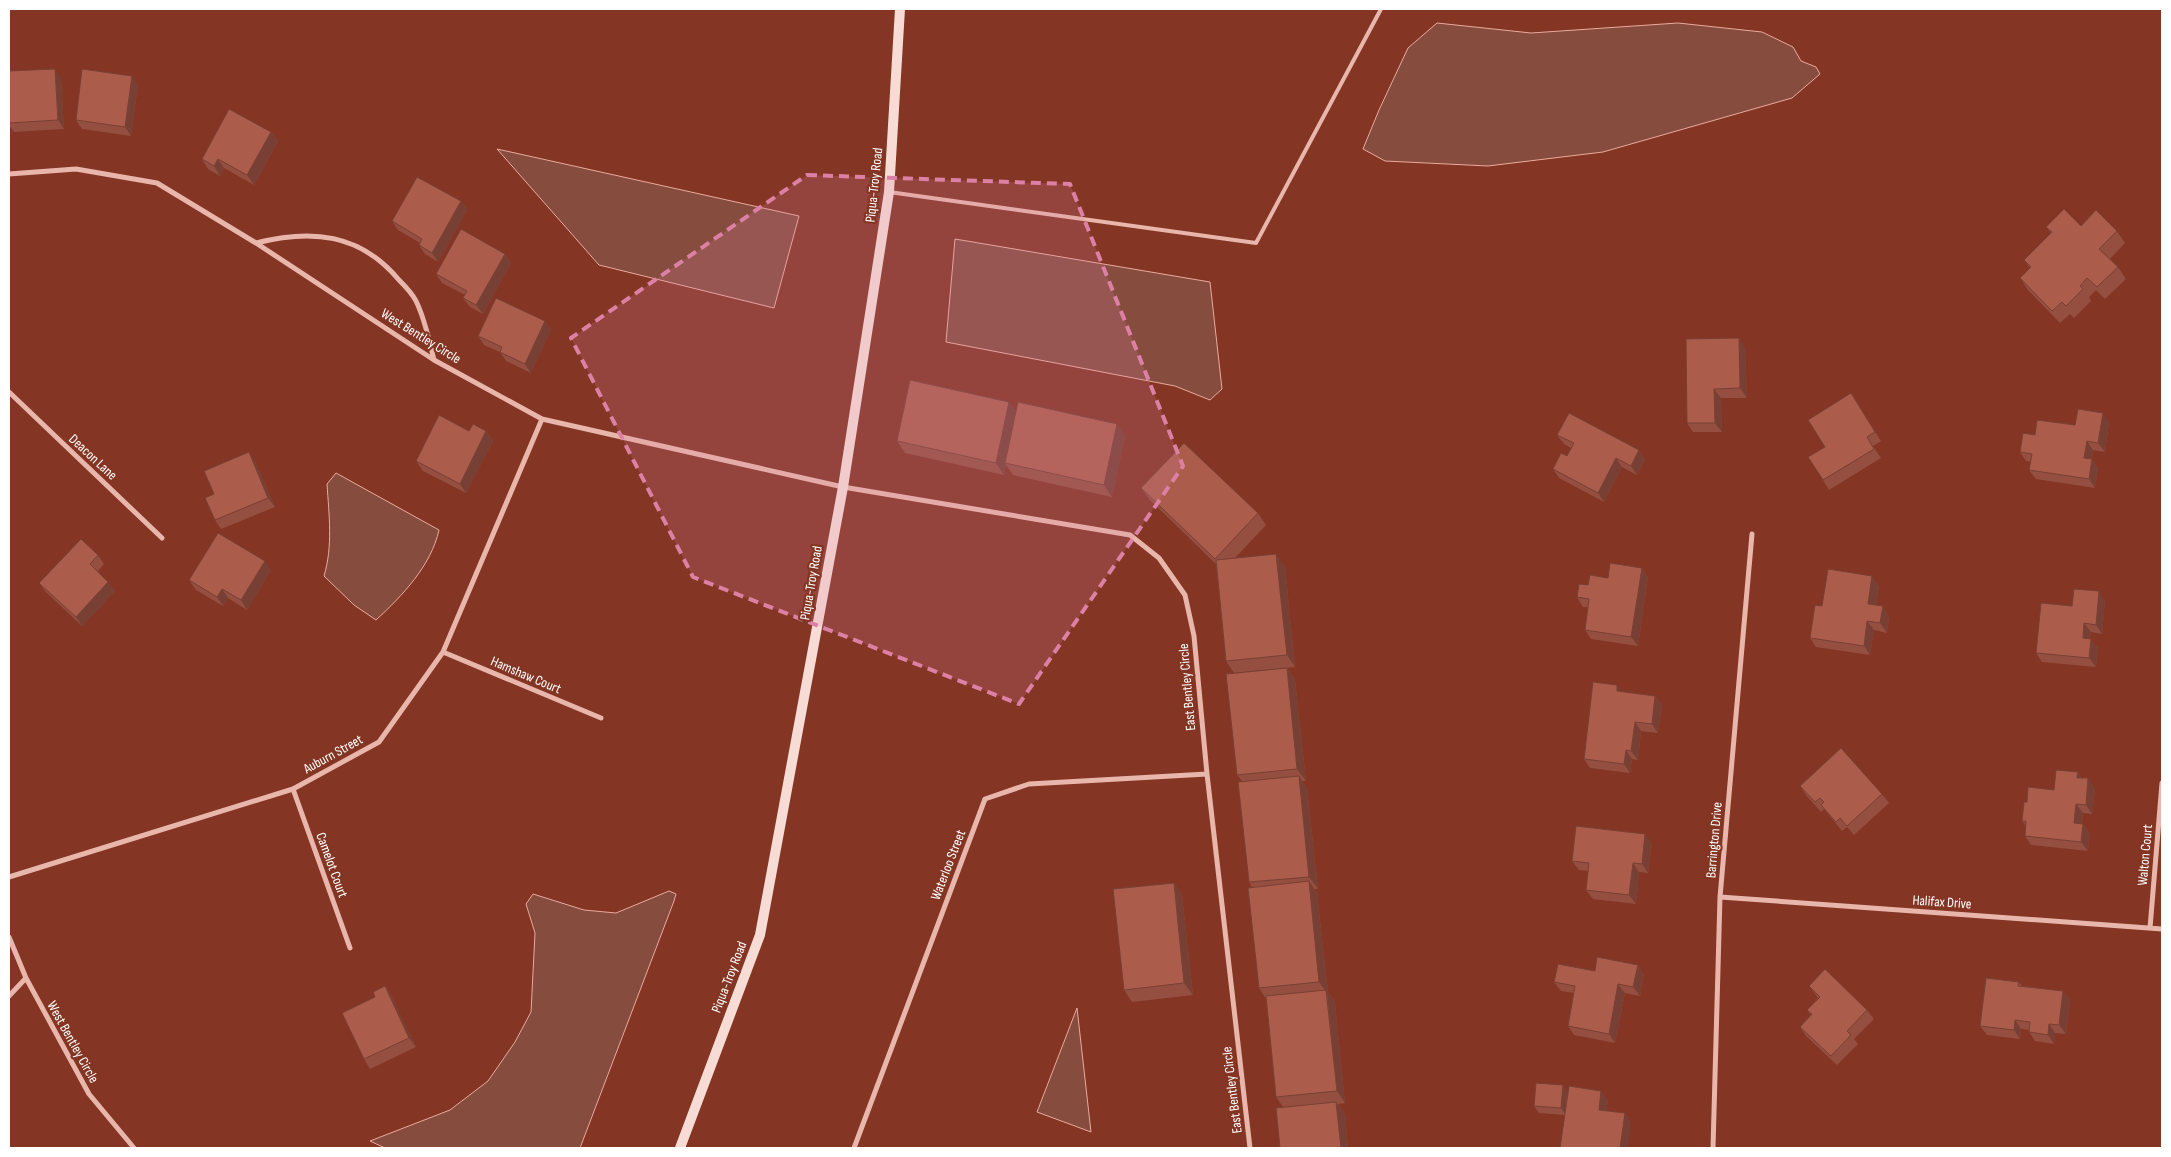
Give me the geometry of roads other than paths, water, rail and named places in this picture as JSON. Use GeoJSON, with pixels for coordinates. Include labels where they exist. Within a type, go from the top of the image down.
{"type":"FeatureCollection","features":[{"type":"Feature","properties":{"kind":"street","name":"Piqua-Troy Road"},"geometry":{"type":"LineString","coordinates":[[680,1148],[760,934],[843,487],[889,192],[900,9]]}},
{"type":"Feature","properties":{"kind":"street","name":"West Bentley Circle"},"geometry":{"type":"LineString","coordinates":[[9,174],[76,169],[156,183],[256,243],[434,360],[542,419],[843,487]]}},
{"type":"Feature","properties":{"kind":"street"},"geometry":{"type":"LineString","coordinates":[[256,243],[285,236],[322,236],[356,245],[391,270],[416,300],[434,360]]}},
{"type":"Feature","properties":{"kind":"street","name":"Deacon Lane"},"geometry":{"type":"LineString","coordinates":[[9,392],[162,538]]}},
{"type":"Feature","properties":{"kind":"street","name":"Auburn Street"},"geometry":{"type":"LineString","coordinates":[[9,877],[293,789],[379,742],[443,652],[542,419]]}},
{"type":"Feature","properties":{"kind":"street","name":"East Bentley Circle"},"geometry":{"type":"LineString","coordinates":[[843,487],[1130,535],[1159,558],[1185,595],[1194,636],[1207,774],[1250,1148]]}},
{"type":"Feature","properties":{"kind":"street","name":"Barrington Drive"},"geometry":{"type":"LineString","coordinates":[[1713,1148],[1720,896],[1752,534]]}},
{"type":"Feature","properties":{"kind":"street","name":"Hamshaw Court"},"geometry":{"type":"LineString","coordinates":[[443,652],[601,718]]}},
{"type":"Feature","properties":{"kind":"street","name":"Waterloo Street"},"geometry":{"type":"LineString","coordinates":[[854,1148],[985,799],[1029,784],[1207,774]]}},
{"type":"Feature","properties":{"kind":"street","name":"Walton Court"},"geometry":{"type":"LineString","coordinates":[[2150,928],[2162,783]]}},
{"type":"Feature","properties":{"kind":"street","name":"Camelot Court"},"geometry":{"type":"LineString","coordinates":[[293,789],[350,948]]}},
{"type":"Feature","properties":{"kind":"street","name":"Halifax Drive"},"geometry":{"type":"LineString","coordinates":[[1720,896],[2162,929]]}},
{"type":"Feature","properties":{"kind":"street","name":"West Bentley Circle"},"geometry":{"type":"LineString","coordinates":[[9,937],[26,978],[89,1094],[134,1148]]}},
{"type":"Feature","properties":{"kind":"street"},"geometry":{"type":"LineString","coordinates":[[9,996],[26,978]]}},
{"type":"Feature","properties":{"kind":"lane"},"geometry":{"type":"LineString","coordinates":[[889,192],[1256,243],[1381,9]]}}]}
